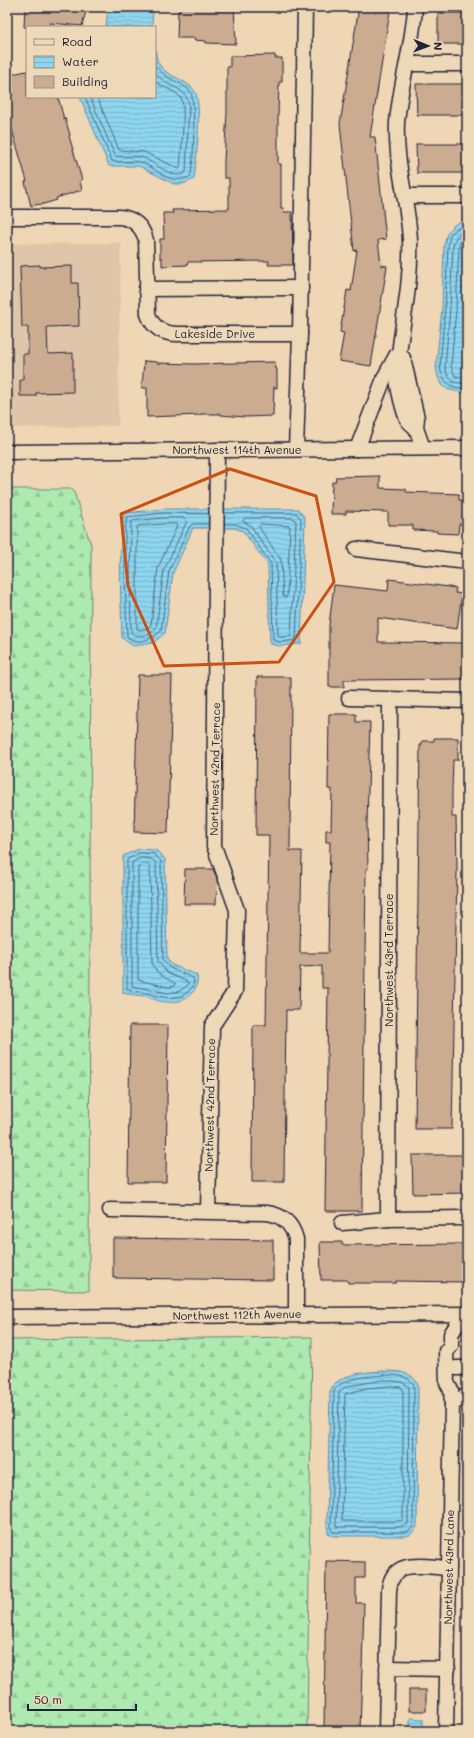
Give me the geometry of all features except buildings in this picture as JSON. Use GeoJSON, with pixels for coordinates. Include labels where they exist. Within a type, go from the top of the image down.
{"type":"FeatureCollection","features":[{"type":"Feature","properties":{"kind":"street"},"geometry":{"type":"LineString","coordinates":[[296,449],[296,416],[299,398],[305,7]]}},
{"type":"Feature","properties":{"kind":"street"},"geometry":{"type":"LineString","coordinates":[[415,7],[412,37],[401,92],[397,130],[397,143],[410,248],[405,318],[397,377],[401,398],[408,420],[416,428]]}},
{"type":"Feature","properties":{"kind":"street"},"geometry":{"type":"LineString","coordinates":[[407,64],[467,64]]}},
{"type":"Feature","properties":{"kind":"street"},"geometry":{"type":"LineString","coordinates":[[404,196],[467,196]]}},
{"type":"Feature","properties":{"kind":"street","name":"Lakeside Drive"},"geometry":{"type":"LineString","coordinates":[[7,217],[119,216],[132,220],[142,229],[146,240],[146,289],[148,317],[156,327],[165,333],[300,334]]}},
{"type":"Feature","properties":{"kind":"street"},"geometry":{"type":"LineString","coordinates":[[146,289],[301,288]]}},
{"type":"Feature","properties":{"kind":"street"},"geometry":{"type":"LineString","coordinates":[[357,449],[385,376],[400,346]]}},
{"type":"Feature","properties":{"kind":"street"},"geometry":{"type":"LineString","coordinates":[[400,346],[417,418],[416,428],[423,448]]}},
{"type":"Feature","properties":{"kind":"street"},"geometry":{"type":"LineString","coordinates":[[377,398],[401,398]]}},
{"type":"Feature","properties":{"kind":"street","name":"Northwest 114th Avenue"},"geometry":{"type":"LineString","coordinates":[[7,452],[467,448]]}},
{"type":"Feature","properties":{"kind":"street","name":"Northwest 42nd Terrace"},"geometry":{"type":"LineString","coordinates":[[208,1211],[212,1026],[235,991],[237,910],[214,846],[217,450]]}},
{"type":"Feature","properties":{"kind":"street"},"geometry":{"type":"LineString","coordinates":[[356,549],[467,562]]}},
{"type":"Feature","properties":{"kind":"street"},"geometry":{"type":"LineString","coordinates":[[349,698],[467,701]]}},
{"type":"Feature","properties":{"kind":"street","name":"Northwest 43rd Terrace"},"geometry":{"type":"LineString","coordinates":[[388,1219],[390,700]]}},
{"type":"Feature","properties":{"kind":"street"},"geometry":{"type":"LineString","coordinates":[[110,1210],[268,1213],[278,1216],[289,1223],[296,1239],[296,1315]]}},
{"type":"Feature","properties":{"kind":"street"},"geometry":{"type":"LineString","coordinates":[[342,1222],[388,1219],[467,1218]]}},
{"type":"Feature","properties":{"kind":"street","name":"Northwest 112th Avenue"},"geometry":{"type":"LineString","coordinates":[[7,1317],[296,1315],[466,1316]]}},
{"type":"Feature","properties":{"kind":"street","name":"Northwest 43rd Lane"},"geometry":{"type":"LineString","coordinates":[[446,1731],[451,1397],[447,1383],[446,1351],[451,1346],[451,1334],[466,1316]]}},
{"type":"Feature","properties":{"kind":"street","name":"Northwest 43rd Lane"},"geometry":{"type":"LineString","coordinates":[[451,1346],[456,1350],[462,1368],[451,1397]]}},
{"type":"Feature","properties":{"kind":"street"},"geometry":{"type":"LineString","coordinates":[[451,1397],[467,1394]]}},
{"type":"Feature","properties":{"kind":"street"},"geometry":{"type":"LineString","coordinates":[[386,1731],[389,1584],[396,1573],[404,1567],[449,1568]]}},
{"type":"Feature","properties":{"kind":"street"},"geometry":{"type":"LineString","coordinates":[[387,1668],[448,1669]]}},
{"type":"Feature","properties":{"kind":"highlighted area"},"geometry":{"type":"Polygon","coordinates":[[[230,469],[316,496],[334,582],[279,662],[164,666],[128,586],[121,514],[230,469]]]}},
{"type":"Feature","properties":{"kind":"shaded area"},"geometry":{"type":"Polygon","coordinates":[[[121,243],[118,426],[7,428],[7,244],[121,243]]]}},
{"type":"Feature","properties":{"kind":"green space"},"geometry":{"type":"Polygon","coordinates":[[[7,489],[73,489],[91,545],[89,1291],[7,1290],[7,489]]]}},
{"type":"Feature","properties":{"kind":"green space"},"geometry":{"type":"Polygon","coordinates":[[[312,1337],[307,1731],[7,1731],[7,1340],[312,1337]]]}},
{"type":"Feature","properties":{"kind":"water"},"geometry":{"type":"Polygon","coordinates":[[[108,7],[153,7],[152,26],[106,26],[108,7]]]}},
{"type":"Feature","properties":{"kind":"water"},"geometry":{"type":"Polygon","coordinates":[[[156,53],[157,60],[162,68],[166,72],[190,86],[197,96],[198,132],[194,179],[183,184],[174,184],[139,166],[109,166],[80,98],[156,98],[156,53]]]}},
{"type":"Feature","properties":{"kind":"water"},"geometry":{"type":"Polygon","coordinates":[[[462,221],[467,221],[467,393],[449,390],[442,385],[438,377],[436,367],[442,308],[444,245],[447,233],[454,225],[462,221]]]}},
{"type":"Feature","properties":{"kind":"water"},"geometry":{"type":"Polygon","coordinates":[[[164,509],[298,509],[305,518],[301,644],[280,646],[270,644],[268,565],[243,531],[234,528],[193,528],[173,573],[165,633],[153,643],[133,646],[122,638],[120,560],[124,513],[164,509]]]}},
{"type":"Feature","properties":{"kind":"water"},"geometry":{"type":"Polygon","coordinates":[[[139,849],[156,850],[165,859],[167,959],[172,965],[197,975],[196,987],[193,992],[189,996],[179,1001],[164,1002],[145,996],[123,993],[123,856],[139,849]]]}},
{"type":"Feature","properties":{"kind":"water"},"geometry":{"type":"Polygon","coordinates":[[[384,1371],[408,1374],[416,1380],[418,1385],[417,1527],[410,1535],[404,1536],[333,1536],[328,1533],[327,1525],[330,1391],[339,1380],[346,1377],[361,1373],[384,1371]]]}},
{"type":"Feature","properties":{"kind":"water"},"geometry":{"type":"Polygon","coordinates":[[[410,1718],[423,1719],[423,1731],[410,1731],[410,1718]]]}}]}
